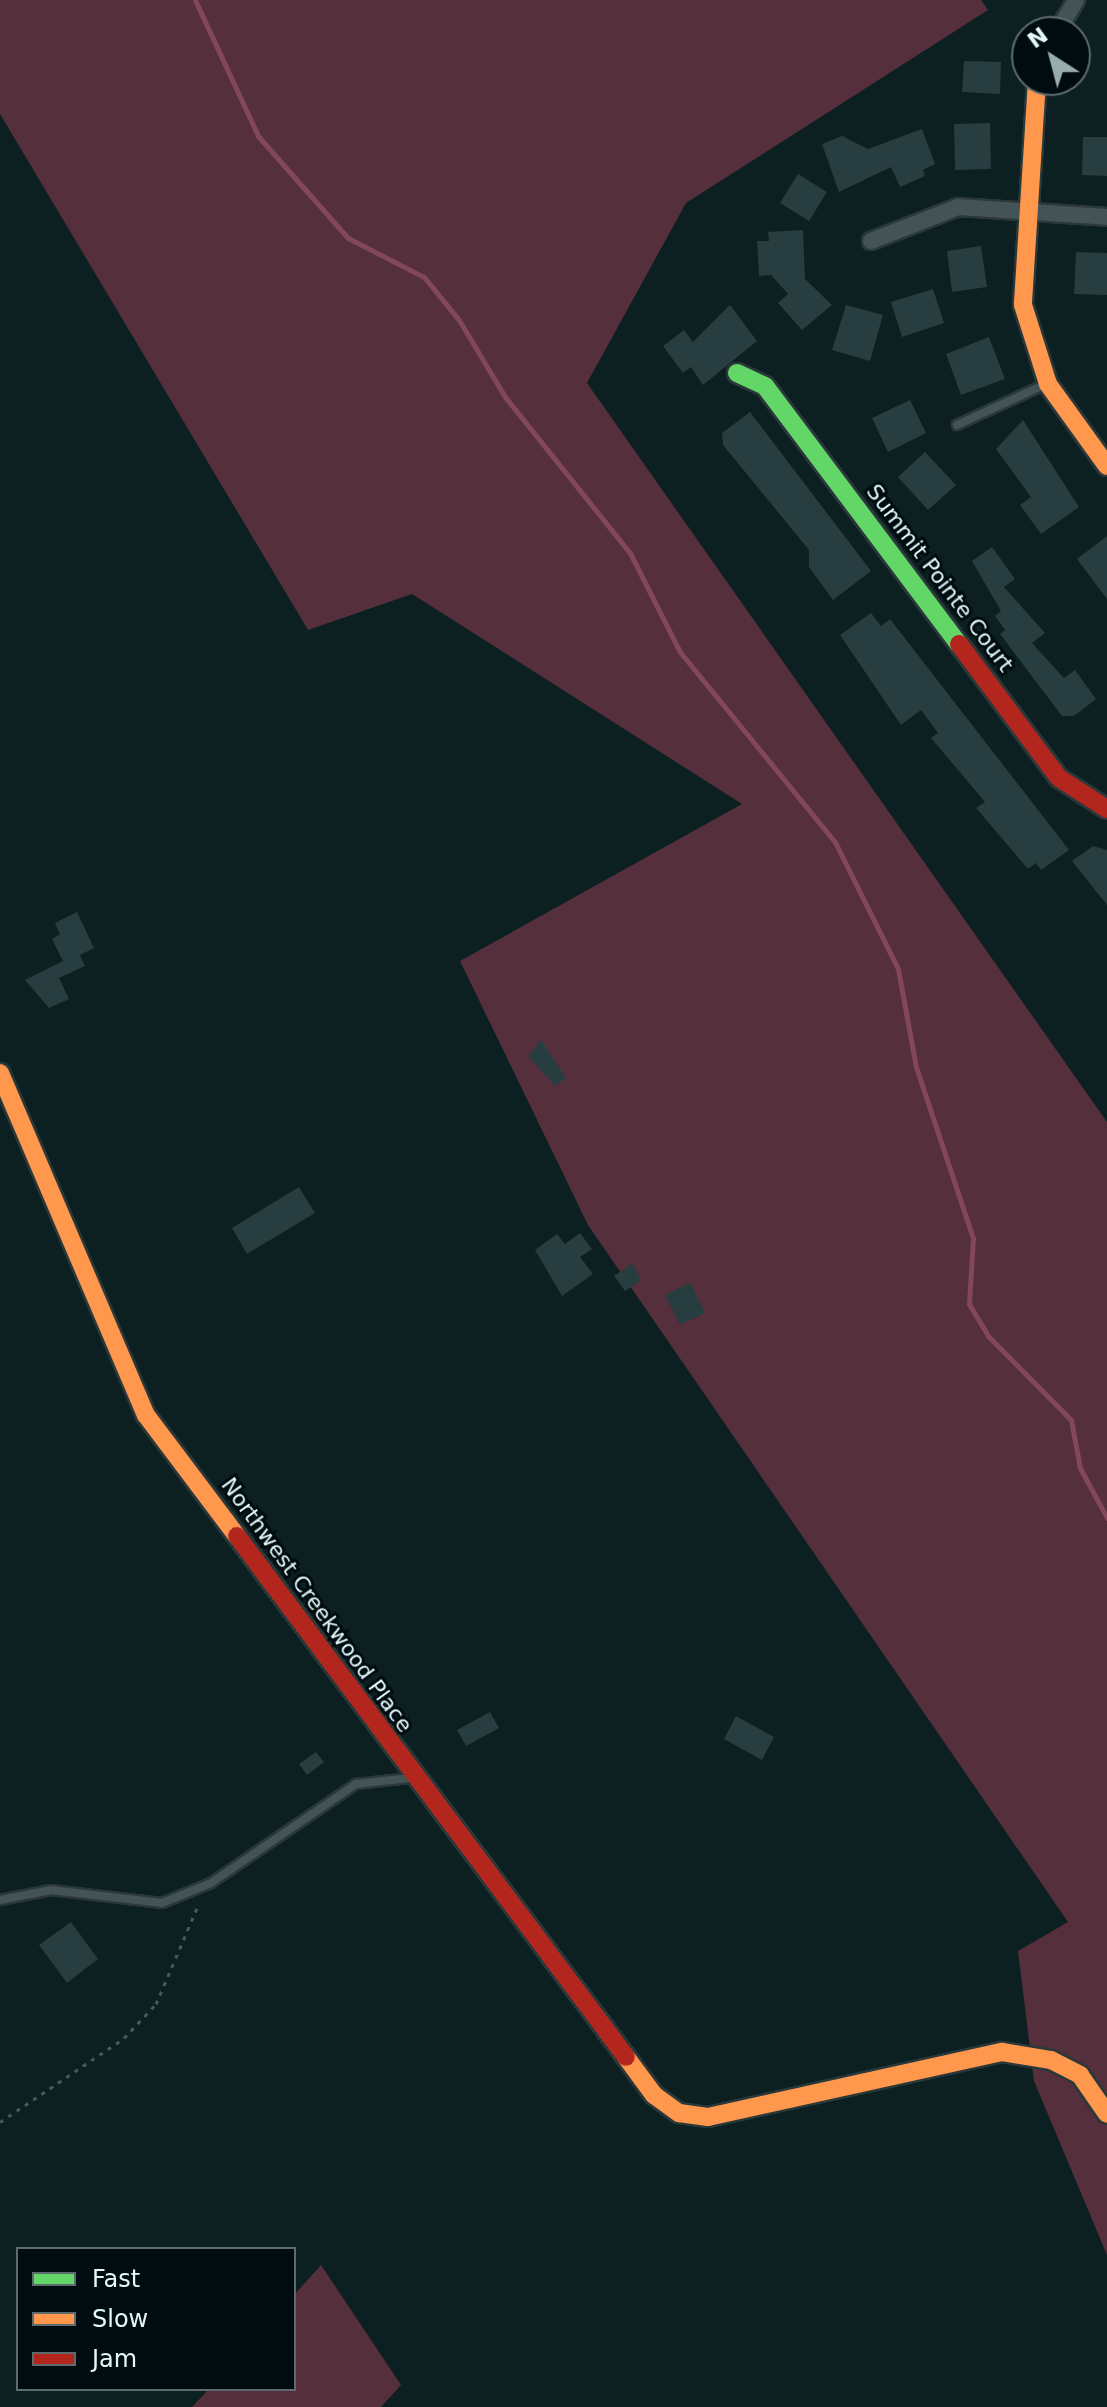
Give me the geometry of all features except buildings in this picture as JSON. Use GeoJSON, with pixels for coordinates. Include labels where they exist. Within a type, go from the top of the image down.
{"type":"FeatureCollection","features":[{"type":"Feature","properties":{"kind":"street"},"geometry":{"type":"LineString","coordinates":[[1036,96],[1025,213],[1023,305],[1048,384],[1107,466]]}},
{"type":"Feature","properties":{"kind":"street"},"geometry":{"type":"LineString","coordinates":[[871,241],[938,210],[1107,217]]}},
{"type":"Feature","properties":{"kind":"street","name":"Summit Pointe Court"},"geometry":{"type":"LineString","coordinates":[[737,373],[765,386],[1059,778],[1107,809]]}},
{"type":"Feature","properties":{"kind":"street","name":"Northwest Creekwood Place"},"geometry":{"type":"LineString","coordinates":[[0,1073],[146,1415],[636,2074],[679,2113],[757,2109],[1002,2052],[1051,2060],[1080,2075],[1107,2114]]}},
{"type":"Feature","properties":{"kind":"lane"},"geometry":{"type":"LineString","coordinates":[[957,425],[1048,384]]}},
{"type":"Feature","properties":{"kind":"lane"},"geometry":{"type":"LineString","coordinates":[[0,1900],[51,1890],[162,1903],[211,1883],[330,1797],[376,1778],[414,1778]]}},
{"type":"Feature","properties":{"kind":"path"},"geometry":{"type":"LineString","coordinates":[[0,2122],[124,2038],[156,2004],[187,1923],[211,1883]]}},
{"type":"Feature","properties":{"kind":"shaded area"},"geometry":{"type":"Polygon","coordinates":[[[0,0],[981,0],[988,10],[686,203],[587,383],[1107,1122],[1107,2255],[1034,2081],[1018,1951],[1068,1922],[588,1225],[460,961],[742,804],[412,594],[308,630],[0,114],[0,0]]]}},
{"type":"Feature","properties":{"kind":"shaded area"},"geometry":{"type":"Polygon","coordinates":[[[321,2265],[401,2385],[381,2407],[192,2407],[207,2391],[296,2391],[296,2293],[321,2265]]]}},
{"type":"Feature","properties":{"kind":"waterway"},"geometry":{"type":"LineString","coordinates":[[195,0],[258,136],[348,238],[424,277],[459,320],[505,397],[630,553],[680,652],[835,842],[898,969],[916,1067],[973,1238],[969,1304],[988,1336],[1071,1420],[1080,1468],[1107,1518]]}},
{"type":"Feature","properties":{"kind":"traffic: fast"},"geometry":{"type":"LineString","coordinates":[[737,373],[765,386],[959,644]]}},
{"type":"Feature","properties":{"kind":"traffic: slow"},"geometry":{"type":"LineString","coordinates":[[1036,96],[1023,305],[1048,384],[1107,466]]}},
{"type":"Feature","properties":{"kind":"traffic: slow"},"geometry":{"type":"LineString","coordinates":[[0,1073],[146,1415],[237,1536]]}},
{"type":"Feature","properties":{"kind":"traffic: slow"},"geometry":{"type":"LineString","coordinates":[[626,2057],[654,2095],[679,2113],[708,2117],[1002,2052],[1051,2060],[1080,2075],[1107,2114]]}},
{"type":"Feature","properties":{"kind":"traffic: jam"},"geometry":{"type":"LineString","coordinates":[[959,644],[1059,778],[1107,809]]}},
{"type":"Feature","properties":{"kind":"traffic: jam"},"geometry":{"type":"LineString","coordinates":[[237,1536],[626,2057]]}}]}
